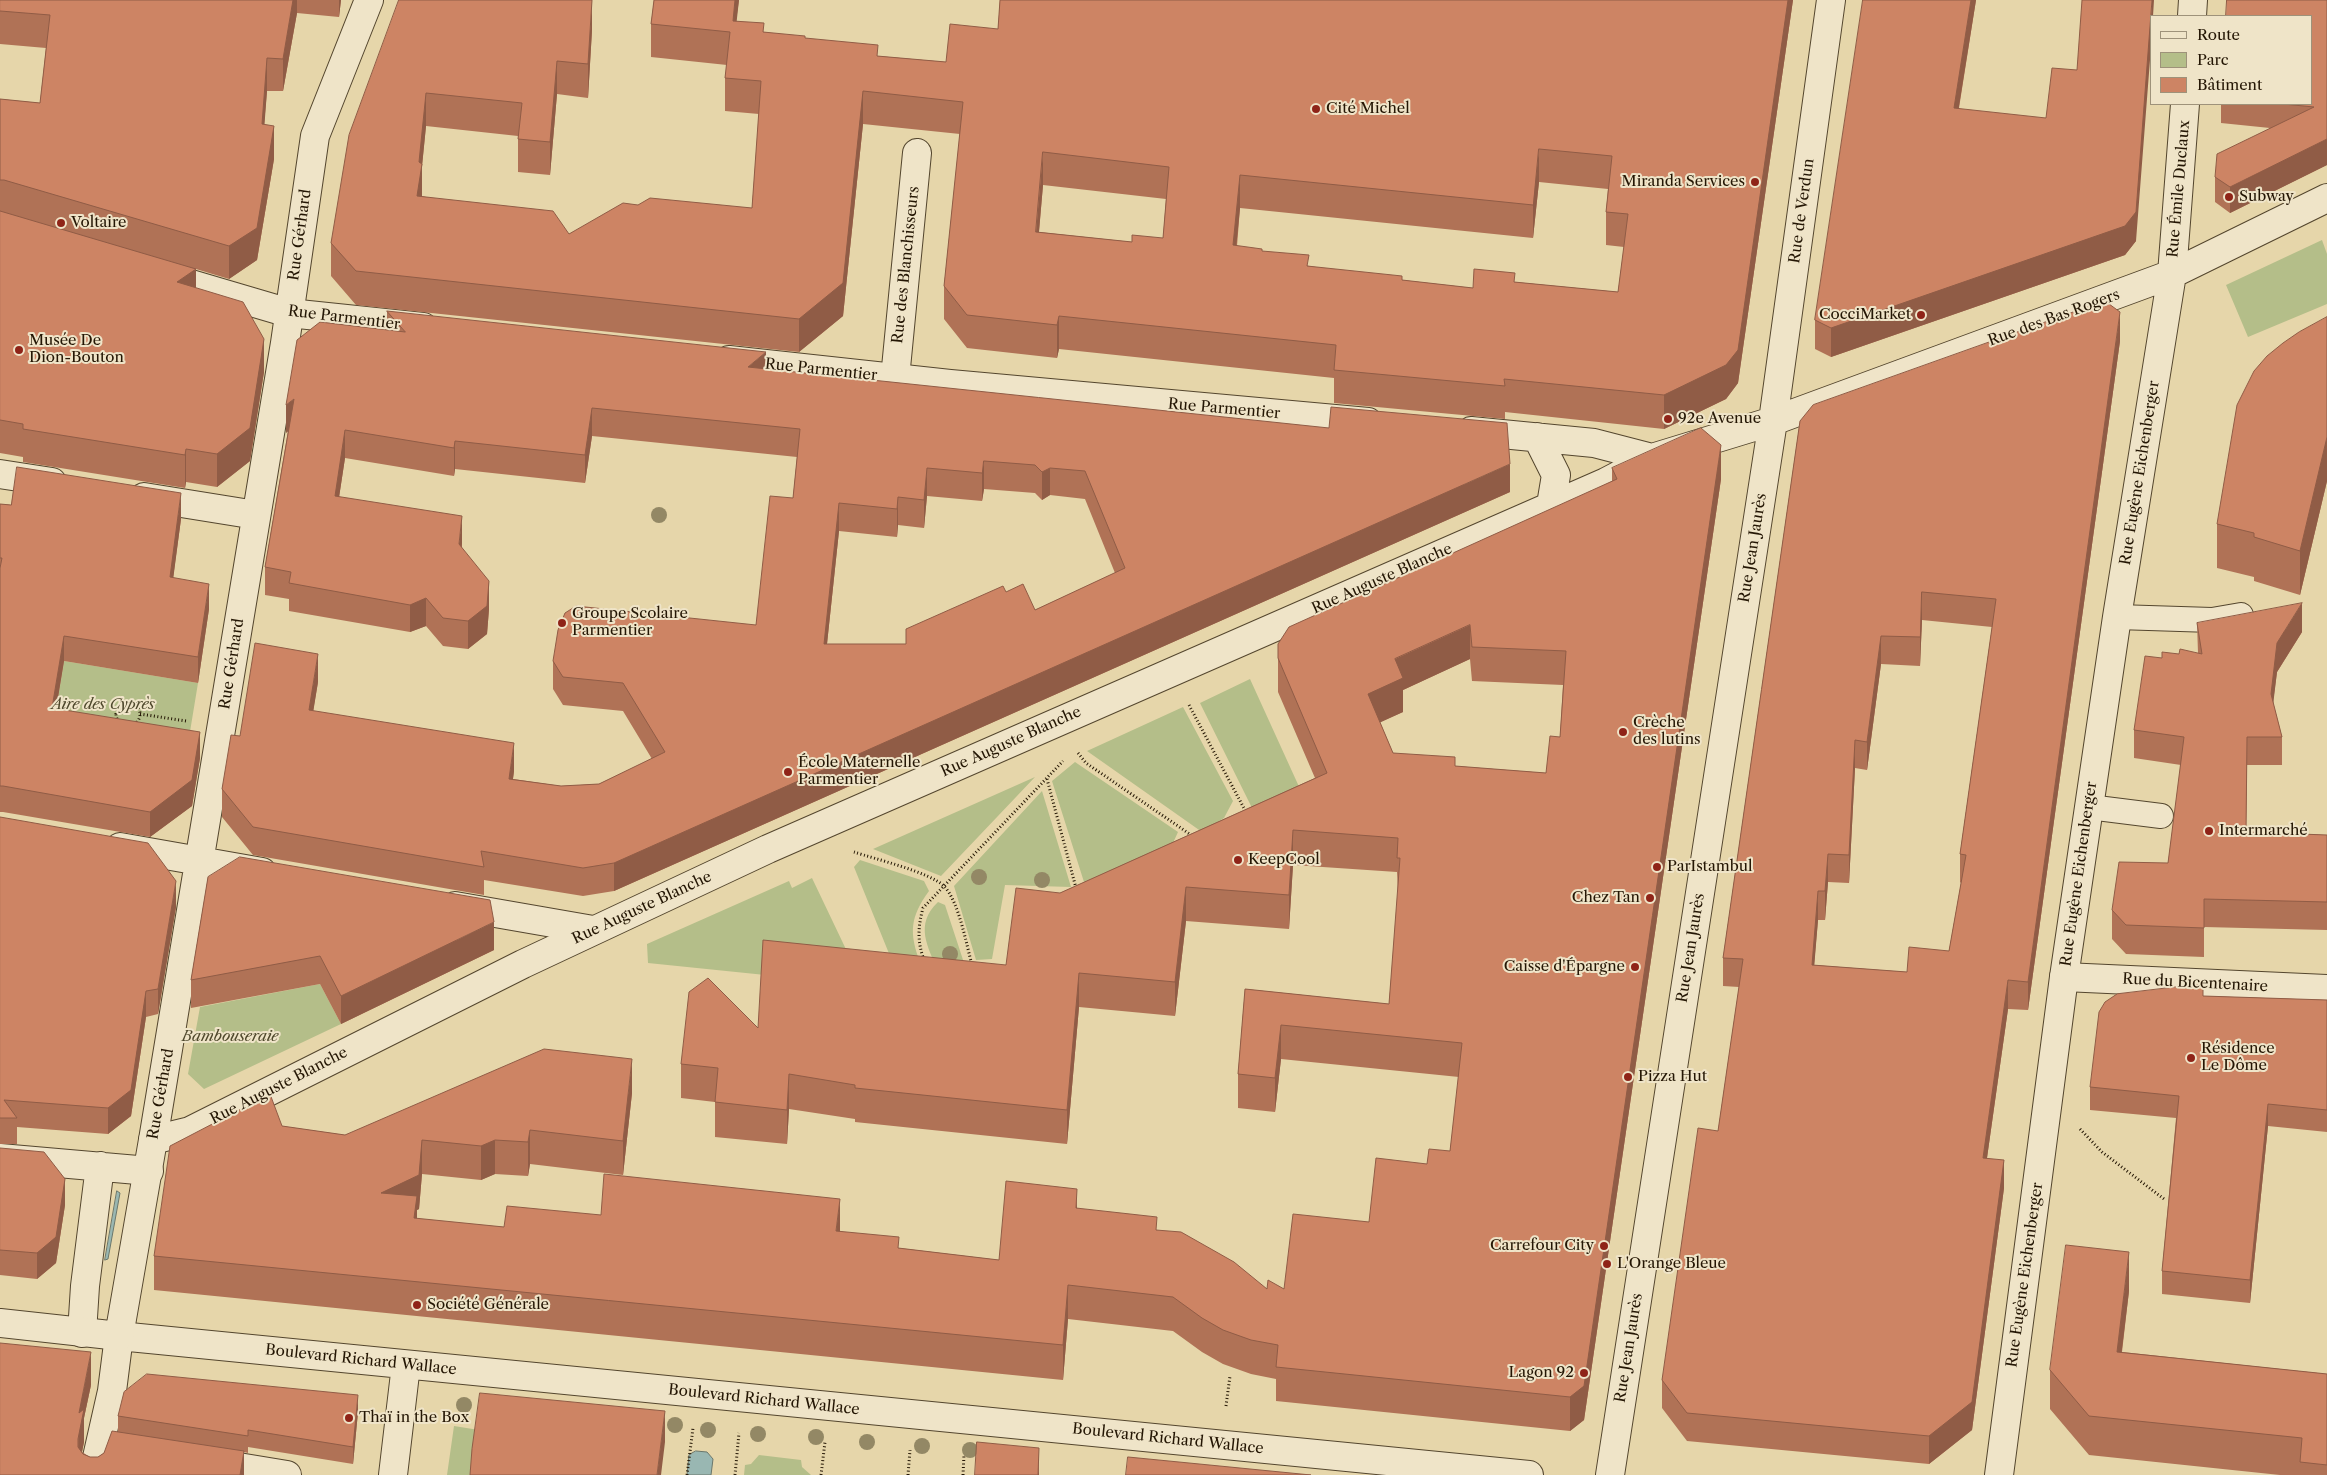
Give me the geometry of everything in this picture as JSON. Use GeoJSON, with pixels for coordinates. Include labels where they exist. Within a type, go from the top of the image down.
{"type":"FeatureCollection","features":[{"type":"Feature","properties":{"kind":"street","name":"Rue Gérhard"},"geometry":{"type":"LineString","coordinates":[[93,1475],[112,1448],[113,1384],[119,1336],[149,1171],[200,861],[289,313],[315,136],[369,0]]}},
{"type":"Feature","properties":{"kind":"street","name":"Rue de Verdun"},"geometry":{"type":"LineString","coordinates":[[1773,421],[1831,0]]}},
{"type":"Feature","properties":{"kind":"street"},"geometry":{"type":"LineString","coordinates":[[2192,15],[2193,0]]}},
{"type":"Feature","properties":{"kind":"street","name":"Rue Émile Duclaux"},"geometry":{"type":"LineString","coordinates":[[2172,274],[2185,105]]}},
{"type":"Feature","properties":{"kind":"street","name":"Rue des Blanchisseurs"},"geometry":{"type":"LineString","coordinates":[[895,378],[917,153]]}},
{"type":"Feature","properties":{"kind":"street","name":"Rue des Bas Rogers"},"geometry":{"type":"LineString","coordinates":[[1773,421],[2172,274],[2327,198]]}},
{"type":"Feature","properties":{"kind":"street","name":"Rue Parmentier"},"geometry":{"type":"LineString","coordinates":[[139,269],[289,313],[447,329]]}},
{"type":"Feature","properties":{"kind":"street","name":"Rue Eugène Eichenberger"},"geometry":{"type":"LineString","coordinates":[[1999,1475],[2064,977],[2117,617],[2172,274]]}},
{"type":"Feature","properties":{"kind":"street","name":"Rue Parmentier"},"geometry":{"type":"LineString","coordinates":[[701,357],[895,378],[1397,424]]}},
{"type":"Feature","properties":{"kind":"street","name":"Rue Auguste Blanche"},"geometry":{"type":"LineString","coordinates":[[153,1140],[190,1131],[593,930],[811,829],[1606,482],[1652,458],[1773,421]]}},
{"type":"Feature","properties":{"kind":"street","name":"Rue Jean Jaurès"},"geometry":{"type":"LineString","coordinates":[[1610,1475],[1773,421]]}},
{"type":"Feature","properties":{"kind":"street"},"geometry":{"type":"LineString","coordinates":[[1447,429],[1594,443],[1652,458]]}},
{"type":"Feature","properties":{"kind":"street"},"geometry":{"type":"LineString","coordinates":[[1537,437],[1556,475],[1551,505]]}},
{"type":"Feature","properties":{"kind":"street"},"geometry":{"type":"LineString","coordinates":[[0,474],[76,486]]}},
{"type":"Feature","properties":{"kind":"street"},"geometry":{"type":"LineString","coordinates":[[124,494],[256,515]]}},
{"type":"Feature","properties":{"kind":"street"},"geometry":{"type":"LineString","coordinates":[[95,843],[285,876]]}},
{"type":"Feature","properties":{"kind":"street"},"geometry":{"type":"LineString","coordinates":[[429,902],[593,930]]}},
{"type":"Feature","properties":{"kind":"street","name":"Rue du Bicentenaire"},"geometry":{"type":"LineString","coordinates":[[2064,977],[2327,989]]}},
{"type":"Feature","properties":{"kind":"street"},"geometry":{"type":"LineString","coordinates":[[0,1158],[149,1171]]}},
{"type":"Feature","properties":{"kind":"street"},"geometry":{"type":"LineString","coordinates":[[82,1332],[85,1286],[100,1166]]}},
{"type":"Feature","properties":{"kind":"street","name":"Boulevard Richard Wallace"},"geometry":{"type":"LineString","coordinates":[[0,1323],[406,1365],[1529,1475]]}},
{"type":"Feature","properties":{"kind":"street"},"geometry":{"type":"LineString","coordinates":[[393,1475],[406,1365]]}},
{"type":"Feature","properties":{"kind":"street"},"geometry":{"type":"LineString","coordinates":[[180,1458],[288,1475]]}},
{"type":"Feature","properties":{"kind":"lane"},"geometry":{"type":"LineString","coordinates":[[2117,617],[2212,620],[2266,611]]}},
{"type":"Feature","properties":{"kind":"lane"},"geometry":{"type":"LineString","coordinates":[[2089,807],[2161,816]]}},
{"type":"Feature","properties":{"kind":"path"},"geometry":{"type":"LineString","coordinates":[[1186,700],[1246,813]]}},
{"type":"Feature","properties":{"kind":"path"},"geometry":{"type":"LineString","coordinates":[[125,702],[136,704],[140,714],[137,722],[130,725],[122,724],[116,714],[119,706],[125,702]]}},
{"type":"Feature","properties":{"kind":"path"},"geometry":{"type":"LineString","coordinates":[[140,714],[222,726]]}},
{"type":"Feature","properties":{"kind":"path"},"geometry":{"type":"LineString","coordinates":[[1074,749],[1086,763],[1201,842]]}},
{"type":"Feature","properties":{"kind":"path"},"geometry":{"type":"LineString","coordinates":[[925,964],[918,943],[919,924],[923,908],[1069,755]]}},
{"type":"Feature","properties":{"kind":"path"},"geometry":{"type":"LineString","coordinates":[[1046,779],[1078,893]]}},
{"type":"Feature","properties":{"kind":"path"},"geometry":{"type":"LineString","coordinates":[[848,851],[928,876],[943,885],[953,900],[974,971]]}},
{"type":"Feature","properties":{"kind":"path"},"geometry":{"type":"LineString","coordinates":[[2076,1125],[2102,1152],[2164,1199]]}},
{"type":"Feature","properties":{"kind":"path"},"geometry":{"type":"LineString","coordinates":[[1226,1406],[1230,1376]]}},
{"type":"Feature","properties":{"kind":"path"},"geometry":{"type":"LineString","coordinates":[[687,1475],[697,1393]]}},
{"type":"Feature","properties":{"kind":"path"},"geometry":{"type":"LineString","coordinates":[[735,1475],[742,1398]]}},
{"type":"Feature","properties":{"kind":"green space"},"geometry":{"type":"Polygon","coordinates":[[[2322,240],[2327,254],[2327,304],[2248,337],[2226,285],[2322,240]]]}},
{"type":"Feature","properties":{"kind":"green space","name":"Aire des Cyprès"},"geometry":{"type":"Polygon","coordinates":[[[64,661],[198,683],[186,756],[52,734],[64,661]]]}},
{"type":"Feature","properties":{"kind":"green space"},"geometry":{"type":"Polygon","coordinates":[[[1250,679],[1301,791],[1254,812],[1200,703],[1250,679]]]}},
{"type":"Feature","properties":{"kind":"green space"},"geometry":{"type":"Polygon","coordinates":[[[1183,707],[1233,801],[1224,818],[1202,832],[1087,751],[1183,707]]]}},
{"type":"Feature","properties":{"kind":"green space"},"geometry":{"type":"Polygon","coordinates":[[[1075,762],[1178,832],[1173,843],[1084,882],[1052,781],[1075,762]]]}},
{"type":"Feature","properties":{"kind":"green space"},"geometry":{"type":"Polygon","coordinates":[[[1035,777],[941,876],[873,849],[1035,777]]]}},
{"type":"Feature","properties":{"kind":"green space"},"geometry":{"type":"Polygon","coordinates":[[[1042,791],[1071,887],[1005,885],[992,959],[976,960],[954,886],[1042,791]]]}},
{"type":"Feature","properties":{"kind":"green space"},"geometry":{"type":"Polygon","coordinates":[[[860,860],[924,881],[929,891],[918,909],[913,925],[914,942],[920,962],[890,956],[854,867],[860,860]]]}},
{"type":"Feature","properties":{"kind":"green space"},"geometry":{"type":"Polygon","coordinates":[[[812,878],[863,985],[648,963],[647,944],[789,881],[792,888],[812,878]]]}},
{"type":"Feature","properties":{"kind":"green space"},"geometry":{"type":"Polygon","coordinates":[[[938,902],[945,905],[966,969],[938,972],[927,944],[925,927],[926,919],[938,902]]]}},
{"type":"Feature","properties":{"kind":"green space","name":"Bambouseraie"},"geometry":{"type":"Polygon","coordinates":[[[320,984],[341,1024],[204,1089],[188,1074],[200,1007],[320,984]]]}},
{"type":"Feature","properties":{"kind":"green space"},"geometry":{"type":"Polygon","coordinates":[[[454,1426],[479,1430],[472,1475],[447,1475],[454,1426]]]}},
{"type":"Feature","properties":{"kind":"green space"},"geometry":{"type":"Polygon","coordinates":[[[759,1455],[801,1460],[802,1467],[811,1475],[744,1475],[745,1465],[751,1464],[759,1455]]]}},
{"type":"Feature","properties":{"kind":"water"},"geometry":{"type":"Polygon","coordinates":[[[117,1191],[120,1193],[108,1259],[105,1260],[117,1191]]]}},
{"type":"Feature","properties":{"kind":"water"},"geometry":{"type":"Polygon","coordinates":[[[696,1451],[707,1452],[713,1459],[711,1475],[687,1475],[689,1455],[696,1451]]]}},
{"type":"Feature","properties":{"kind":"building"},"geometry":{"type":"Polygon","coordinates":[[[0,0],[293,0],[283,59],[267,58],[262,124],[274,126],[257,228],[229,246],[0,180],[0,99],[40,103],[50,15],[0,11],[0,0]]]}},
{"type":"Feature","properties":{"kind":"building"},"geometry":{"type":"Polygon","coordinates":[[[399,0],[592,0],[588,64],[557,61],[550,142],[518,139],[522,103],[426,93],[419,162],[422,164],[417,196],[553,211],[569,234],[623,203],[638,205],[650,198],[752,208],[761,81],[725,78],[730,32],[651,24],[654,0],[735,0],[733,21],[764,23],[763,32],[878,45],[877,56],[946,62],[950,24],[998,29],[1000,0],[1788,0],[1738,350],[1726,365],[1664,395],[1504,379],[1505,386],[1334,370],[1336,345],[1059,316],[1057,325],[967,315],[944,286],[963,102],[863,91],[843,283],[799,319],[356,271],[331,243],[349,135],[399,0]],[[1539,149],[1533,205],[1240,175],[1233,245],[1262,249],[1262,251],[1309,255],[1307,266],[1402,276],[1402,280],[1473,288],[1474,269],[1515,273],[1514,282],[1618,292],[1628,214],[1606,212],[1612,156],[1539,149]],[[1043,152],[1036,232],[1132,242],[1132,235],[1163,238],[1169,167],[1043,152]]]}},
{"type":"Feature","properties":{"kind":"building"},"geometry":{"type":"Polygon","coordinates":[[[1863,0],[1971,0],[1954,108],[2046,118],[2052,68],[2077,70],[2082,0],[2152,0],[2136,212],[2125,226],[1831,328],[1815,320],[1863,0]]]}},
{"type":"Feature","properties":{"kind":"building"},"geometry":{"type":"Polygon","coordinates":[[[2227,0],[2327,0],[2327,139],[2230,187],[2215,177],[2217,154],[2314,107],[2293,105],[2312,105],[2312,15],[2226,15],[2227,0]]]}},
{"type":"Feature","properties":{"kind":"building"},"geometry":{"type":"Polygon","coordinates":[[[0,211],[196,269],[177,282],[243,302],[264,339],[250,428],[217,454],[186,449],[185,455],[23,429],[23,424],[0,420],[0,211]]]}},
{"type":"Feature","properties":{"kind":"building"},"geometry":{"type":"Polygon","coordinates":[[[2105,301],[2120,312],[2028,982],[2008,980],[1983,1158],[2004,1160],[1972,1402],[1929,1436],[1687,1413],[1662,1380],[1698,1128],[1718,1131],[1743,959],[1723,958],[1800,421],[1813,405],[2105,301]],[[1922,592],[1920,637],[1881,636],[1867,742],[1855,740],[1849,855],[1828,854],[1825,891],[1818,891],[1812,965],[1907,972],[1909,947],[1949,951],[1966,855],[1960,854],[1996,599],[1922,592]]]}},
{"type":"Feature","properties":{"kind":"building"},"geometry":{"type":"Polygon","coordinates":[[[387,311],[766,352],[748,367],[1329,428],[1331,407],[1507,423],[1510,464],[614,863],[583,868],[481,851],[484,867],[253,827],[222,789],[231,735],[240,736],[255,643],[318,654],[309,710],[514,743],[509,779],[561,786],[599,784],[665,752],[623,683],[563,677],[553,661],[558,630],[565,613],[576,606],[756,625],[770,496],[793,498],[800,429],[592,408],[585,455],[455,441],[454,448],[345,430],[335,496],[462,516],[459,544],[489,581],[487,606],[468,621],[443,618],[426,598],[410,605],[289,583],[291,572],[265,567],[294,399],[286,405],[297,340],[320,322],[405,332],[387,311]],[[984,461],[982,473],[927,468],[924,500],[898,497],[897,509],[839,503],[824,644],[906,644],[906,629],[1003,586],[1006,592],[1023,584],[1035,610],[1125,568],[1085,471],[1050,468],[1042,472],[1035,465],[984,461]]]}},
{"type":"Feature","properties":{"kind":"building"},"geometry":{"type":"Polygon","coordinates":[[[2327,317],[2327,437],[2300,551],[2254,537],[2254,533],[2217,524],[2237,405],[2254,371],[2267,356],[2283,343],[2327,317]]]}},
{"type":"Feature","properties":{"kind":"building"},"geometry":{"type":"Polygon","coordinates":[[[1701,428],[1721,445],[1584,1386],[1570,1397],[1276,1367],[1278,1345],[1251,1340],[1223,1330],[1202,1318],[1173,1297],[1068,1285],[1063,1345],[154,1256],[170,1146],[270,1094],[282,1126],[345,1135],[544,1049],[632,1059],[623,1141],[530,1130],[528,1142],[495,1140],[481,1146],[422,1140],[419,1175],[381,1193],[417,1196],[414,1218],[504,1227],[507,1206],[601,1215],[604,1174],[840,1199],[836,1231],[899,1237],[898,1248],[999,1260],[1006,1181],[1077,1189],[1076,1208],[1157,1217],[1156,1230],[1181,1232],[1234,1262],[1267,1289],[1268,1280],[1284,1289],[1293,1214],[1369,1222],[1376,1158],[1427,1164],[1429,1149],[1450,1151],[1462,1043],[1281,1025],[1275,1078],[1238,1074],[1245,989],[1389,1004],[1400,858],[1397,858],[1398,838],[1293,830],[1289,895],[1186,887],[1175,982],[1079,973],[1067,1110],[855,1088],[855,1085],[789,1074],[787,1110],[715,1102],[718,1068],[681,1064],[689,992],[708,978],[758,1028],[763,940],[1006,965],[1016,888],[1060,893],[1327,773],[1278,658],[1278,644],[1289,627],[1617,479],[1612,468],[1701,428]],[[1470,625],[1395,659],[1403,678],[1368,694],[1393,753],[1455,757],[1455,766],[1546,773],[1550,736],[1560,737],[1566,651],[1472,647],[1470,625]]]}},
{"type":"Feature","properties":{"kind":"building"},"geometry":{"type":"Polygon","coordinates":[[[17,467],[181,493],[170,577],[209,584],[198,657],[64,636],[52,708],[200,732],[192,780],[150,812],[0,786],[0,568],[2,558],[0,558],[0,504],[11,505],[17,467]]]}},
{"type":"Feature","properties":{"kind":"building"},"geometry":{"type":"Polygon","coordinates":[[[2302,603],[2277,643],[2271,694],[2282,737],[2247,737],[2246,832],[2327,835],[2327,902],[2204,899],[2204,928],[2126,925],[2112,910],[2119,862],[2168,863],[2184,737],[2134,730],[2145,656],[2162,658],[2162,652],[2179,654],[2180,649],[2202,654],[2197,623],[2302,603]]]}},
{"type":"Feature","properties":{"kind":"building"},"geometry":{"type":"Polygon","coordinates":[[[0,817],[148,843],[176,881],[158,989],[146,991],[131,1090],[108,1108],[4,1100],[17,1118],[0,1118],[0,817]]]}},
{"type":"Feature","properties":{"kind":"building"},"geometry":{"type":"Polygon","coordinates":[[[240,857],[490,900],[494,922],[341,996],[320,956],[191,980],[208,877],[240,857]]]}},
{"type":"Feature","properties":{"kind":"building"},"geometry":{"type":"Polygon","coordinates":[[[2203,984],[2203,996],[2327,1000],[2327,1110],[2268,1104],[2250,1280],[2162,1271],[2179,1096],[2090,1087],[2099,1012],[2105,1002],[2117,994],[2203,984]]]}},
{"type":"Feature","properties":{"kind":"building"},"geometry":{"type":"Polygon","coordinates":[[[0,1148],[44,1152],[65,1179],[56,1237],[37,1253],[0,1250],[0,1148]]]}},
{"type":"Feature","properties":{"kind":"building"},"geometry":{"type":"Polygon","coordinates":[[[2066,1245],[2129,1252],[2117,1352],[2327,1374],[2327,1465],[2300,1462],[2302,1438],[2089,1416],[2050,1370],[2066,1245]]]}},
{"type":"Feature","properties":{"kind":"building"},"geometry":{"type":"Polygon","coordinates":[[[0,1343],[91,1352],[79,1413],[84,1409],[78,1439],[78,1447],[83,1454],[90,1457],[98,1457],[104,1453],[112,1431],[244,1451],[240,1475],[0,1475],[0,1343]]]}},
{"type":"Feature","properties":{"kind":"building"},"geometry":{"type":"Polygon","coordinates":[[[147,1374],[358,1395],[353,1447],[248,1430],[248,1436],[118,1416],[124,1392],[147,1374]]]}},
{"type":"Feature","properties":{"kind":"building"},"geometry":{"type":"Polygon","coordinates":[[[480,1393],[665,1411],[657,1475],[470,1475],[480,1393]]]}},
{"type":"Feature","properties":{"kind":"building"},"geometry":{"type":"Polygon","coordinates":[[[977,1442],[1039,1448],[1038,1475],[975,1475],[977,1442]]]}},
{"type":"Feature","properties":{"kind":"building"},"geometry":{"type":"Polygon","coordinates":[[[1128,1457],[1311,1475],[1126,1475],[1128,1457]]]}},
{"type":"Feature","properties":{"kind":"place","name":"Cité Michel"},"geometry":{"type":"Point","coordinates":[1316,109]}},
{"type":"Feature","properties":{"kind":"place","name":"Miranda Services"},"geometry":{"type":"Point","coordinates":[1755,182]}},
{"type":"Feature","properties":{"kind":"place","name":"Subway"},"geometry":{"type":"Point","coordinates":[2229,197]}},
{"type":"Feature","properties":{"kind":"place","name":"Voltaire"},"geometry":{"type":"Point","coordinates":[61,223]}},
{"type":"Feature","properties":{"kind":"place","name":"CocciMarket"},"geometry":{"type":"Point","coordinates":[1921,315]}},
{"type":"Feature","properties":{"kind":"place","name":"Musée De Dion-Bouton"},"geometry":{"type":"Point","coordinates":[19,350]}},
{"type":"Feature","properties":{"kind":"place","name":"92e Avenue"},"geometry":{"type":"Point","coordinates":[1668,419]}},
{"type":"Feature","properties":{"kind":"place","name":"Groupe Scolaire Parmentier"},"geometry":{"type":"Point","coordinates":[562,623]}},
{"type":"Feature","properties":{"kind":"place","name":"Crèche des lutins"},"geometry":{"type":"Point","coordinates":[1623,732]}},
{"type":"Feature","properties":{"kind":"place","name":"École Maternelle Parmentier"},"geometry":{"type":"Point","coordinates":[788,772]}},
{"type":"Feature","properties":{"kind":"place","name":"Intermarché"},"geometry":{"type":"Point","coordinates":[2209,831]}},
{"type":"Feature","properties":{"kind":"place","name":"KeepCool"},"geometry":{"type":"Point","coordinates":[1238,860]}},
{"type":"Feature","properties":{"kind":"place","name":"ParIstambul"},"geometry":{"type":"Point","coordinates":[1657,867]}},
{"type":"Feature","properties":{"kind":"place","name":"Chez Tan"},"geometry":{"type":"Point","coordinates":[1650,898]}},
{"type":"Feature","properties":{"kind":"place","name":"Caisse d'Épargne"},"geometry":{"type":"Point","coordinates":[1635,967]}},
{"type":"Feature","properties":{"kind":"place","name":"Résidence Le Dôme"},"geometry":{"type":"Point","coordinates":[2191,1058]}},
{"type":"Feature","properties":{"kind":"place","name":"Pizza Hut"},"geometry":{"type":"Point","coordinates":[1628,1077]}},
{"type":"Feature","properties":{"kind":"place","name":"Carrefour City"},"geometry":{"type":"Point","coordinates":[1604,1246]}},
{"type":"Feature","properties":{"kind":"place","name":"L'Orange Bleue"},"geometry":{"type":"Point","coordinates":[1607,1264]}},
{"type":"Feature","properties":{"kind":"place","name":"Société Générale"},"geometry":{"type":"Point","coordinates":[417,1305]}},
{"type":"Feature","properties":{"kind":"place","name":"Lagon 92"},"geometry":{"type":"Point","coordinates":[1584,1373]}},
{"type":"Feature","properties":{"kind":"place","name":"Thaï in the Box"},"geometry":{"type":"Point","coordinates":[349,1418]}}]}
